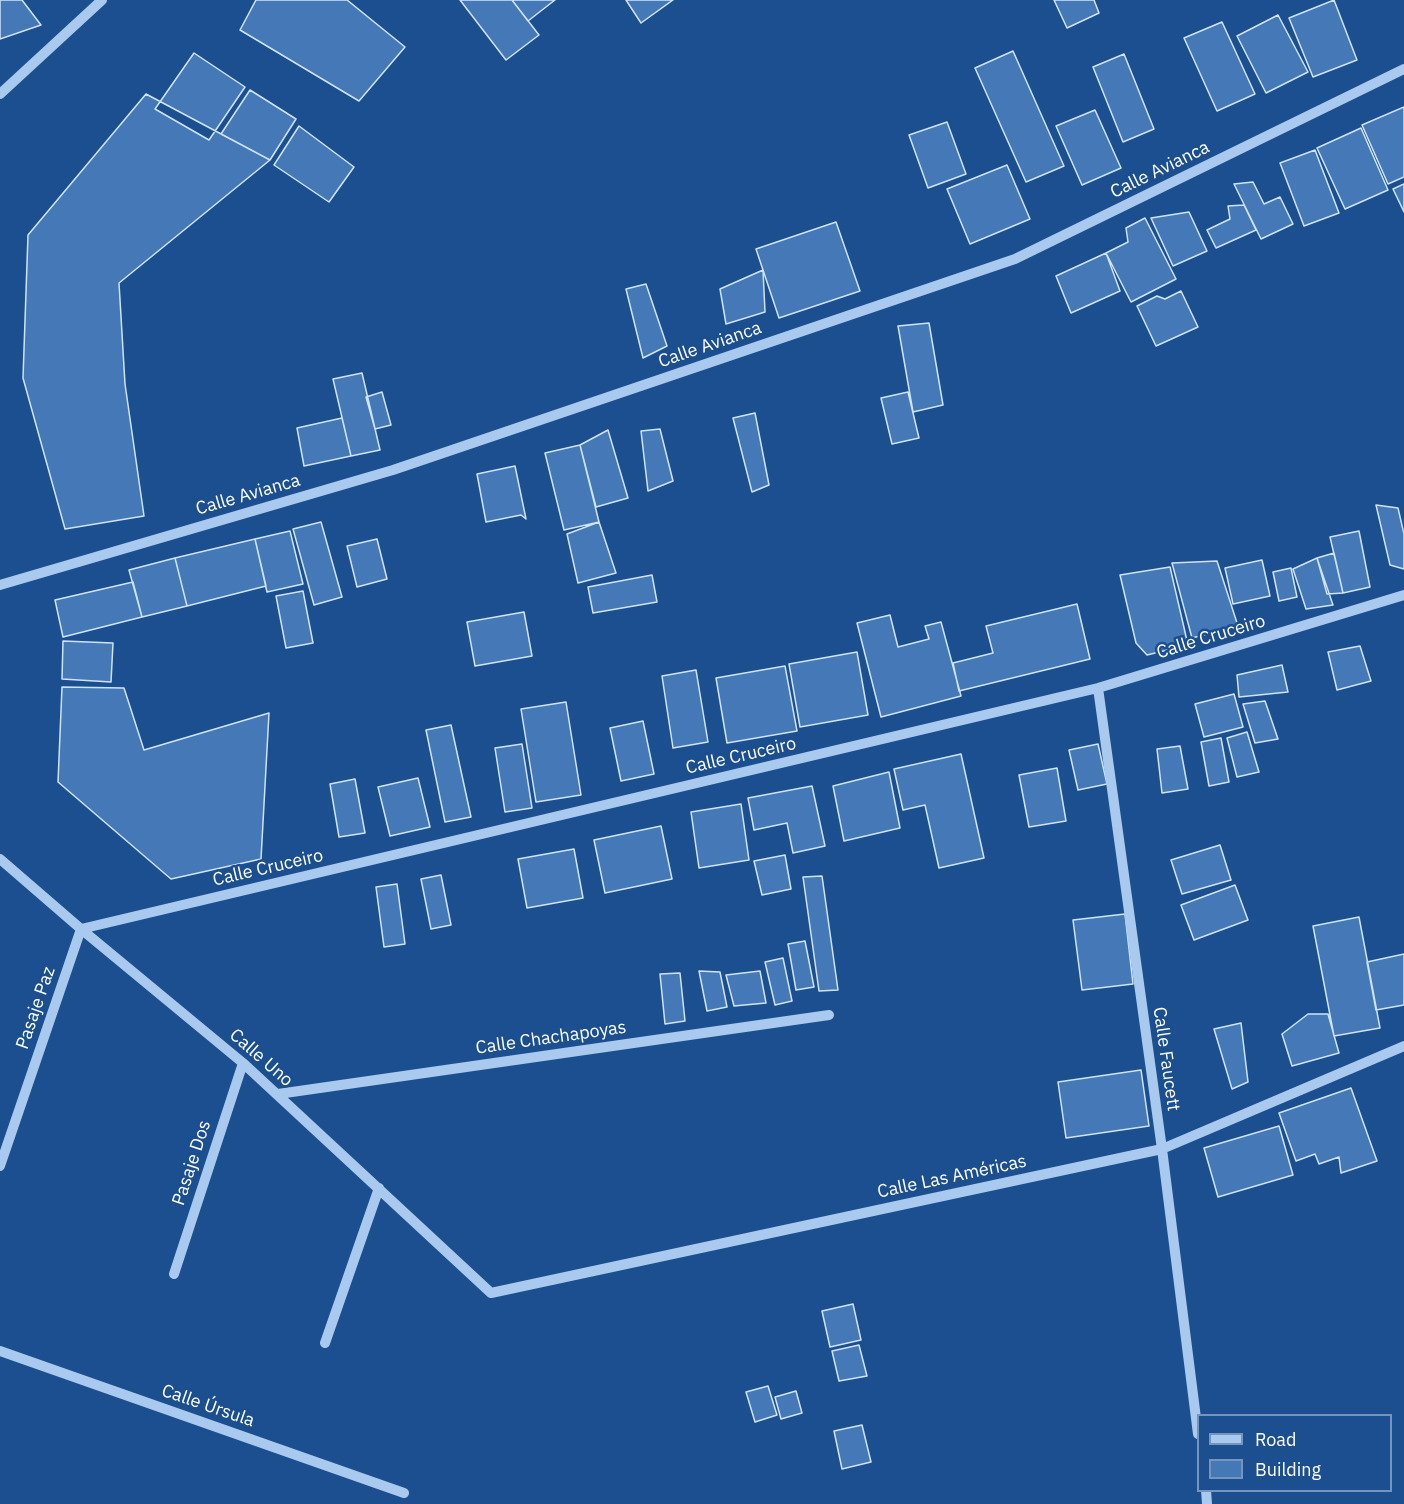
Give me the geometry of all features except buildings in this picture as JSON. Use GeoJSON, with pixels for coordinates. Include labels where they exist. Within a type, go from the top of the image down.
{"type":"FeatureCollection","features":[{"type":"Feature","properties":{"kind":"street"},"geometry":{"type":"LineString","coordinates":[[0,94],[102,0]]}},
{"type":"Feature","properties":{"kind":"street","name":"Calle Avianca"},"geometry":{"type":"LineString","coordinates":[[0,585],[393,470],[1015,259],[1404,69]]}},
{"type":"Feature","properties":{"kind":"street","name":"Calle Cruceiro"},"geometry":{"type":"LineString","coordinates":[[81,929],[1098,688],[1404,595]]}},
{"type":"Feature","properties":{"kind":"street","name":"Calle Faucett"},"geometry":{"type":"LineString","coordinates":[[1098,688],[1162,1149],[1197,1426]]}},
{"type":"Feature","properties":{"kind":"street","name":"Calle Uno"},"geometry":{"type":"LineString","coordinates":[[0,859],[243,1063],[491,1293]]}},
{"type":"Feature","properties":{"kind":"street","name":"Pasaje Paz"},"geometry":{"type":"LineString","coordinates":[[0,1166],[81,929]]}},
{"type":"Feature","properties":{"kind":"street","name":"Calle Chachapoyas"},"geometry":{"type":"LineString","coordinates":[[278,1094],[829,1014]]}},
{"type":"Feature","properties":{"kind":"street","name":"Calle Las Américas"},"geometry":{"type":"LineString","coordinates":[[491,1293],[1162,1149],[1404,1046]]}},
{"type":"Feature","properties":{"kind":"street","name":"Pasaje Dos"},"geometry":{"type":"LineString","coordinates":[[174,1275],[243,1063]]}},
{"type":"Feature","properties":{"kind":"street"},"geometry":{"type":"LineString","coordinates":[[325,1343],[379,1188]]}},
{"type":"Feature","properties":{"kind":"street","name":"Calle Úrsula"},"geometry":{"type":"LineString","coordinates":[[0,1351],[404,1493]]}}]}
